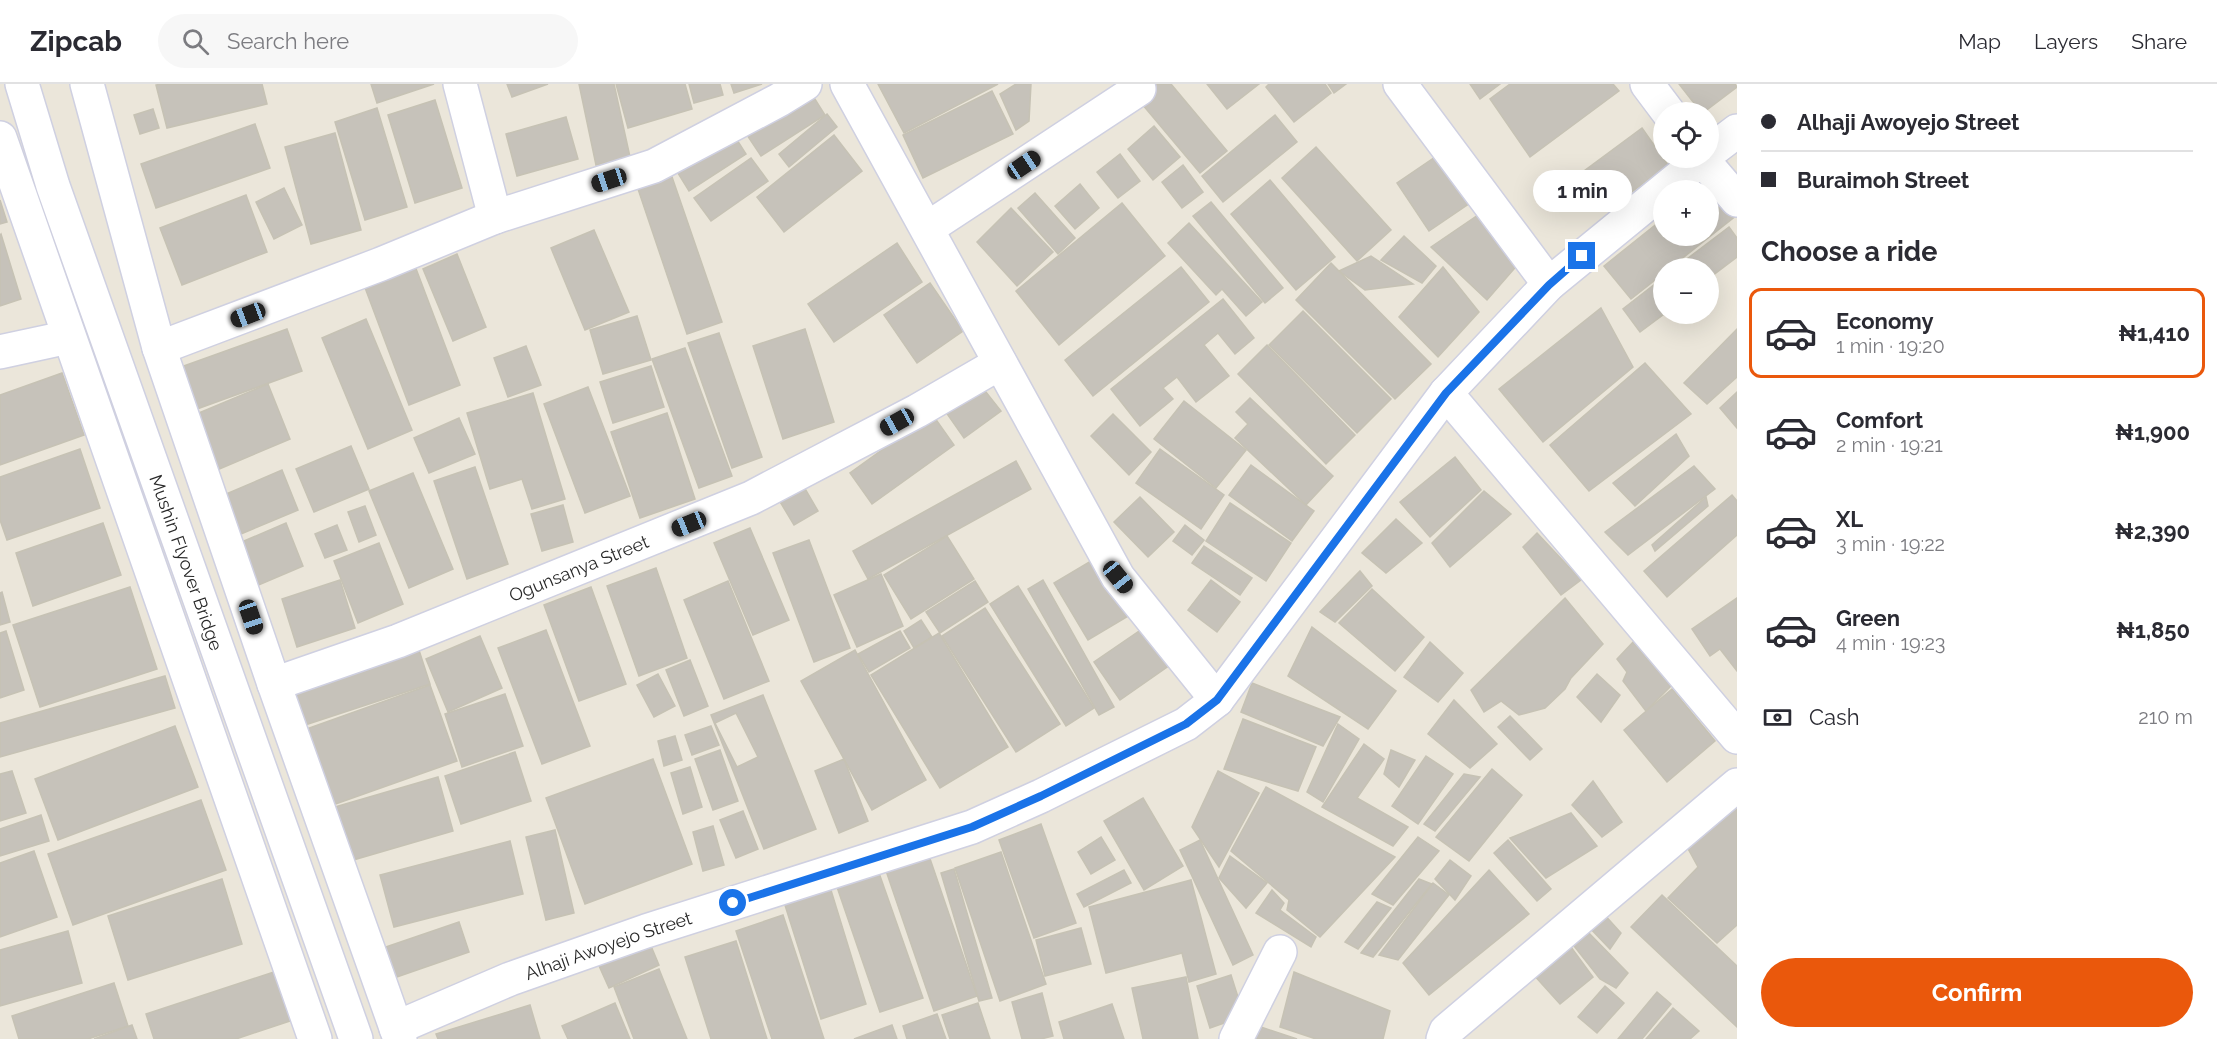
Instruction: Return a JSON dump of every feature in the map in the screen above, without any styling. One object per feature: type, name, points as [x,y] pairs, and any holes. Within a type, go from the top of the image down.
[{"type":"street","name":"Mushin Flyover Bridge","points":[[22,84],[57,198],[356,1039]]},
{"type":"street","points":[[87,84],[159,348],[274,684],[398,1034]]},
{"type":"street","points":[[460,84],[495,217]]},
{"type":"street","points":[[159,348],[381,264],[495,217],[654,166],[779,100],[804,84]]},
{"type":"street","points":[[847,84],[1118,577],[1217,700]]},
{"type":"street","points":[[1400,84],[1549,285]]},
{"type":"street","points":[[1647,84],[1660,102]]},
{"type":"street","points":[[928,228],[1139,89]]},
{"type":"street","name":"Alhaji Awoyejo Street","points":[[1719,145],[1737,131]]},
{"type":"street","points":[[0,138],[315,1039]]},
{"type":"street","name":"Alhaji Awoyejo Street","points":[[398,1034],[510,979],[635,935],[972,827],[1041,796],[1186,724],[1217,700],[1446,393],[1549,285],[1690,168]]},
{"type":"street","points":[[1712,168],[1737,200]]},
{"type":"street","points":[[0,352],[69,337]]},
{"type":"street","name":"Ogunsanya Street","points":[[274,684],[398,641],[751,498],[907,416],[1000,363]]},
{"type":"street","points":[[1446,393],[1737,737]]},
{"type":"street","points":[[1450,1037],[1737,785]]},
{"type":"street","points":[[1236,1039],[1280,952]]},
{"type":"building","points":[[262,84],[267,104],[167,128],[156,85]]},
{"type":"building","points":[[371,84],[434,84],[377,103]]},
{"type":"building","points":[[507,84],[548,84],[512,97]]},
{"type":"building","points":[[579,84],[614,84],[630,157],[596,165]]},
{"type":"building","points":[[616,84],[685,84],[692,109],[628,128]]},
{"type":"building","points":[[689,84],[720,84],[723,95],[694,103]]},
{"type":"building","points":[[731,84],[762,84],[734,93]]},
{"type":"building","points":[[878,84],[998,84],[904,133]]},
{"type":"building","points":[[1016,84],[1031,84],[1029,121],[1016,130],[1000,94]]},
{"type":"building","points":[[1152,84],[1171,84],[1227,151],[1200,173],[1137,98]]},
{"type":"building","points":[[1207,84],[1259,84],[1227,109]]},
{"type":"building","points":[[1269,84],[1325,84],[1331,93],[1294,122],[1266,87]]},
{"type":"building","points":[[1328,84],[1346,84],[1334,93]]},
{"type":"building","points":[[1470,84],[1500,84],[1480,99]]},
{"type":"building","points":[[1510,84],[1613,84],[1619,91],[1530,157],[1490,99]]},
{"type":"building","points":[[1679,84],[1735,84],[1737,87],[1717,102],[1693,102]]},
{"type":"building","points":[[806,85],[825,115],[761,156],[741,126]]},
{"type":"building","points":[[992,91],[1013,134],[923,178],[903,135]]},
{"type":"building","points":[[435,100],[462,188],[415,203],[388,115]]},
{"type":"building","points":[[377,108],[407,207],[365,220],[335,122]]},
{"type":"building","points":[[153,109],[159,128],[140,134],[134,115]]},
{"type":"building","points":[[827,114],[837,127],[789,167],[779,154]]},
{"type":"building","points":[[1275,115],[1297,142],[1223,202],[1202,176]]},
{"type":"building","points":[[566,117],[578,159],[517,176],[506,134]]},
{"type":"building","points":[[255,124],[270,168],[156,208],[141,164]]},
{"type":"building","points":[[1154,126],[1180,157],[1153,180],[1128,149]]},
{"type":"building","points":[[1642,128],[1653,144],[1653,168],[1664,168],[1606,211],[1580,174]]},
{"type":"building","points":[[730,129],[746,154],[689,191],[673,165]]},
{"type":"building","points":[[335,133],[361,230],[311,244],[285,147]]},
{"type":"building","points":[[834,135],[862,171],[784,232],[757,197]]},
{"type":"building","points":[[1316,147],[1391,230],[1357,261],[1282,178]]},
{"type":"building","points":[[1441,153],[1473,201],[1429,231],[1397,183]]},
{"type":"building","points":[[1120,154],[1140,181],[1118,198],[1097,172]]},
{"type":"building","points":[[751,158],[768,181],[711,221],[694,198]]},
{"type":"building","points":[[1183,165],[1203,192],[1182,208],[1162,182]]},
{"type":"building","points":[[671,174],[722,322],[687,334],[637,186]]},
{"type":"building","points":[[1270,180],[1335,257],[1296,290],[1231,214]]},
{"type":"building","points":[[1080,184],[1099,208],[1075,229],[1055,206]]},
{"type":"building","points":[[284,188],[302,225],[274,239],[256,202]]},
{"type":"building","points":[[1719,191],[1737,215],[1719,229]]},
{"type":"building","points":[[1035,193],[1075,238],[1058,254],[1018,208]]},
{"type":"building","points":[[246,195],[267,252],[182,285],[160,228]]},
{"type":"building","points":[[0,200],[7,222],[0,224]]},
{"type":"building","points":[[1211,202],[1283,288],[1265,303],[1193,216]]},
{"type":"building","points":[[1122,203],[1165,256],[1059,345],[1016,291]]},
{"type":"building","points":[[1011,208],[1053,252],[1017,286],[977,242]]},
{"type":"building","points":[[1481,213],[1520,262],[1487,300],[1431,247]]},
{"type":"building","points":[[1189,223],[1262,302],[1246,316],[1222,289],[1216,295],[1168,243]]},
{"type":"building","points":[[1653,227],[1653,246],[1698,246],[1683,258],[1653,258],[1653,282],[1631,299],[1604,266]]},
{"type":"building","points":[[1729,227],[1737,238],[1737,257],[1719,271],[1719,258],[1688,258],[1704,246],[1719,246],[1719,235]]},
{"type":"building","points":[[594,230],[629,312],[585,330],[551,248]]},
{"type":"building","points":[[0,235],[21,299],[0,306]]},
{"type":"building","points":[[1404,236],[1436,266],[1422,283],[1381,260]]},
{"type":"building","points":[[897,243],[922,282],[834,342],[808,304]]},
{"type":"building","points":[[457,254],[486,327],[453,341],[423,269]]},
{"type":"building","points":[[1371,256],[1413,284],[1365,290],[1339,271]]},
{"type":"building","points":[[1331,263],[1431,364],[1395,399],[1296,300]]},
{"type":"building","points":[[415,266],[460,385],[409,405],[364,285]]},
{"type":"building","points":[[1181,267],[1209,302],[1093,396],[1065,360]]},
{"type":"building","points":[[1443,267],[1479,312],[1438,357],[1399,317]]},
{"type":"building","points":[[930,283],[963,331],[917,363],[884,315]]},
{"type":"building","points":[[1653,286],[1653,322],[1640,332],[1623,309]]},
{"type":"building","points":[[1223,299],[1254,338],[1235,354],[1218,333],[1204,345],[1229,376],[1196,402],[1177,377],[1163,388],[1173,399],[1140,426],[1111,389]]},
{"type":"building","points":[[1601,308],[1633,367],[1543,442],[1499,389]]},
{"type":"building","points":[[1303,311],[1391,399],[1357,433],[1269,345]]},
{"type":"building","points":[[637,316],[651,360],[603,374],[590,330]]},
{"type":"building","points":[[366,319],[412,430],[368,449],[322,338]]},
{"type":"building","points":[[287,329],[302,371],[197,409],[181,367]]},
{"type":"building","points":[[805,329],[834,422],[783,439],[753,346]]},
{"type":"building","points":[[1737,329],[1737,377],[1707,404],[1684,383]]},
{"type":"building","points":[[719,333],[762,457],[732,468],[688,343]]},
{"type":"building","points":[[1267,345],[1355,435],[1326,464],[1238,374]]},
{"type":"building","points":[[526,346],[541,385],[508,397],[494,358]]},
{"type":"building","points":[[685,348],[732,476],[699,488],[652,359]]},
{"type":"building","points":[[1645,363],[1691,414],[1589,491],[1550,445]]},
{"type":"building","points":[[651,366],[664,407],[613,423],[600,382]]},
{"type":"building","points":[[62,373],[84,435],[0,465],[0,395]]},
{"type":"building","points":[[978,382],[1001,411],[964,438],[943,408]]},
{"type":"building","points":[[268,384],[290,439],[210,473],[187,418]]},
{"type":"building","points":[[588,387],[630,496],[585,513],[544,404]]},
{"type":"building","points":[[1737,392],[1737,428],[1720,408]]},
{"type":"building","points":[[533,393],[565,499],[532,509],[522,479],[490,489],[467,413]]},
{"type":"building","points":[[1250,398],[1333,476],[1306,505],[1235,438],[1248,424],[1236,412]]},
{"type":"building","points":[[1184,401],[1246,450],[1216,488],[1154,439]]},
{"type":"building","points":[[667,413],[695,499],[640,518],[611,432]]},
{"type":"building","points":[[932,414],[954,445],[872,504],[850,473]]},
{"type":"building","points":[[1113,414],[1151,452],[1129,475],[1091,436]]},
{"type":"building","points":[[459,418],[475,454],[429,473],[414,438]]},
{"type":"building","points":[[1676,434],[1689,456],[1635,506],[1613,483]]},
{"type":"building","points":[[351,446],[369,489],[314,512],[296,469]]},
{"type":"building","points":[[80,449],[100,508],[7,540],[0,520],[0,477]]},
{"type":"building","points":[[1160,449],[1224,495],[1201,529],[1136,483]]},
{"type":"building","points":[[1455,457],[1481,490],[1430,537],[1400,502]]},
{"type":"building","points":[[1016,461],[1031,489],[868,579],[853,551]]},
{"type":"building","points":[[1251,465],[1314,511],[1292,541],[1229,495]]},
{"type":"building","points":[[1694,466],[1715,489],[1628,555],[1605,532]]},
{"type":"building","points":[[475,467],[508,564],[467,579],[434,481]]},
{"type":"building","points":[[282,470],[298,510],[241,534],[224,495]]},
{"type":"building","points":[[413,473],[453,569],[409,588],[369,491]]},
{"type":"building","points":[[797,475],[818,511],[794,525],[773,490]]},
{"type":"building","points":[[1484,491],[1511,514],[1450,567],[1432,543]]},
{"type":"building","points":[[1732,495],[1737,501],[1737,535],[1667,597],[1644,571]]},
{"type":"building","points":[[1140,497],[1174,532],[1148,557],[1114,522]]},
{"type":"building","points":[[1706,497],[1708,506],[1655,551],[1652,545]]},
{"type":"building","points":[[1230,503],[1291,543],[1266,581],[1206,541]]},
{"type":"building","points":[[563,505],[573,542],[542,551],[531,514]]},
{"type":"building","points":[[365,506],[376,535],[359,542],[348,512]]},
{"type":"building","points":[[1396,519],[1422,543],[1386,573],[1362,553]]},
{"type":"building","points":[[103,523],[121,575],[33,606],[16,553]]},
{"type":"building","points":[[286,523],[303,566],[247,590],[230,547]]},
{"type":"building","points":[[337,525],[347,550],[325,558],[315,534]]},
{"type":"building","points":[[1185,525],[1204,540],[1192,555],[1173,541]]},
{"type":"building","points":[[750,528],[789,620],[753,635],[714,543]]},
{"type":"building","points":[[1537,533],[1581,580],[1561,595],[1523,547]]},
{"type":"building","points":[[947,536],[974,579],[911,619],[884,575]]},
{"type":"building","points":[[809,540],[850,648],[814,662],[773,553]]},
{"type":"building","points":[[379,543],[403,604],[358,623],[334,561]]},
{"type":"building","points":[[1204,546],[1252,578],[1240,595],[1192,563]]},
{"type":"building","points":[[1096,558],[1130,615],[1088,640],[1054,583]]},
{"type":"building","points":[[656,568],[687,658],[639,676],[607,586]]},
{"type":"building","points":[[1360,571],[1372,586],[1335,622],[1320,612]]},
{"type":"building","points":[[881,574],[903,626],[857,647],[834,595]]},
{"type":"building","points":[[340,580],[355,628],[297,647],[282,599]]},
{"type":"building","points":[[1043,580],[1114,707],[1099,715],[1028,589]]},
{"type":"building","points":[[1211,580],[1240,602],[1217,632],[1188,610]]},
{"type":"building","points":[[728,581],[769,681],[724,699],[684,600]]},
{"type":"building","points":[[975,581],[988,602],[940,633],[926,612]]},
{"type":"building","points":[[1018,586],[1094,708],[1066,726],[990,604]]},
{"type":"building","points":[[130,587],[157,669],[40,707],[13,625]]},
{"type":"building","points":[[591,587],[626,684],[579,701],[544,605]]},
{"type":"building","points":[[1372,589],[1424,637],[1395,671],[1339,623]]},
{"type":"building","points":[[2,592],[10,622],[0,625],[0,593]]},
{"type":"building","points":[[1565,598],[1603,644],[1571,678],[1565,689],[1545,708],[1519,715],[1501,701],[1484,712],[1471,690]]},
{"type":"building","points":[[1737,598],[1737,671],[1720,649],[1710,656],[1692,629]]},
{"type":"building","points":[[985,608],[1060,724],[1016,752],[942,636]]},
{"type":"building","points":[[921,620],[932,637],[914,648],[904,631]]},
{"type":"building","points":[[1145,627],[1170,665],[1120,700],[1094,662]]},
{"type":"building","points":[[1312,627],[1396,691],[1368,729],[1288,676]]},
{"type":"building","points":[[546,630],[590,746],[542,764],[498,648]]},
{"type":"building","points":[[6,631],[24,690],[0,698],[0,633]]},
{"type":"building","points":[[900,631],[910,648],[869,672],[858,654]]},
{"type":"building","points":[[939,633],[1008,747],[940,788],[871,675]]},
{"type":"building","points":[[480,636],[502,688],[448,712],[426,659]]},
{"type":"building","points":[[1430,642],[1463,673],[1438,702],[1404,677]]},
{"type":"building","points":[[1633,642],[1671,686],[1646,711],[1623,681],[1627,672],[1617,659]]},
{"type":"building","points":[[417,644],[430,684],[299,727],[286,688]]},
{"type":"building","points":[[855,650],[926,780],[872,810],[801,681]]},
{"type":"building","points":[[690,660],[708,706],[684,716],[666,670]]},
{"type":"building","points":[[658,674],[675,706],[654,717],[637,685]]},
{"type":"building","points":[[1597,674],[1620,695],[1601,722],[1577,697]]},
{"type":"building","points":[[165,676],[175,708],[0,757],[0,723]]},
{"type":"building","points":[[1252,683],[1340,717],[1323,746],[1241,712]]},
{"type":"building","points":[[430,685],[457,761],[327,807],[301,731]]},
{"type":"building","points":[[1672,689],[1715,741],[1667,782],[1624,730]]},
{"type":"building","points":[[505,694],[523,746],[462,767],[445,714]]},
{"type":"building","points":[[763,695],[816,829],[764,849],[711,715]],"holes":[[[736,713],[758,757],[737,767],[715,723]]]},
{"type":"building","points":[[1454,700],[1497,744],[1470,768],[1428,734]]},
{"type":"building","points":[[1510,716],[1542,749],[1530,760],[1498,727]]},
{"type":"building","points":[[1243,719],[1316,747],[1298,791],[1224,769]]},
{"type":"building","points":[[1338,724],[1359,739],[1323,802],[1307,792]]},
{"type":"building","points":[[175,726],[198,787],[58,840],[35,779]]},
{"type":"building","points":[[711,726],[719,745],[692,755],[685,735]]},
{"type":"building","points":[[675,736],[682,760],[664,766],[658,741]]},
{"type":"building","points":[[1364,744],[1384,759],[1357,798],[1408,827],[1393,846],[1322,807]]},
{"type":"building","points":[[720,750],[738,801],[713,810],[695,759]]},
{"type":"building","points":[[1391,750],[1415,760],[1399,787],[1384,774]]},
{"type":"building","points":[[515,752],[531,801],[461,824],[445,776]]},
{"type":"building","points":[[1426,756],[1453,774],[1418,824],[1392,806]]},
{"type":"building","points":[[653,759],[692,864],[585,904],[546,798]]},
{"type":"building","points":[[844,759],[868,821],[839,833],[815,771]]},
{"type":"building","points":[[690,767],[702,807],[683,814],[671,773]]},
{"type":"building","points":[[1492,769],[1522,795],[1469,861],[1436,837]]},
{"type":"building","points":[[12,771],[26,813],[0,821],[0,774]]},
{"type":"building","points":[[1218,771],[1259,793],[1219,867],[1192,827]]},
{"type":"building","points":[[1464,774],[1480,777],[1435,831],[1424,824]]},
{"type":"building","points":[[438,777],[453,831],[343,863],[328,809]]},
{"type":"building","points":[[1593,781],[1622,822],[1602,837],[1572,805]]},
{"type":"building","points":[[1266,787],[1395,857],[1320,937],[1287,910],[1289,900],[1231,851]]},
{"type":"building","points":[[1143,798],[1183,866],[1144,890],[1104,821]]},
{"type":"building","points":[[201,800],[226,870],[73,925],[48,854]]},
{"type":"building","points":[[1737,808],[1737,925],[1717,943],[1668,898],[1698,867],[1686,845]]},
{"type":"building","points":[[743,811],[758,849],[736,858],[720,820]]},
{"type":"building","points":[[1571,813],[1597,846],[1546,878],[1510,838]]},
{"type":"building","points":[[41,815],[49,841],[0,856],[0,829]]},
{"type":"building","points":[[1041,824],[1076,923],[1034,938],[999,840]]},
{"type":"building","points":[[713,826],[724,865],[703,871],[693,832]]},
{"type":"building","points":[[555,830],[574,913],[546,920],[526,837]]},
{"type":"building","points":[[1101,837],[1115,860],[1091,874],[1078,852]]},
{"type":"building","points":[[1418,837],[1439,851],[1393,905],[1372,894]]},
{"type":"building","points":[[1200,840],[1253,955],[1233,965],[1180,850]]},
{"type":"building","points":[[1508,840],[1551,889],[1537,901],[1494,853]]},
{"type":"building","points":[[510,841],[523,894],[394,927],[380,875]]},
{"type":"building","points":[[926,847],[977,996],[934,1011],[883,862]]},
{"type":"building","points":[[34,851],[57,917],[0,937],[0,863]]},
{"type":"building","points":[[1001,852],[1046,984],[1000,1001],[955,868]]},
{"type":"building","points":[[1230,856],[1267,883],[1246,908],[1219,878]]},
{"type":"building","points":[[1450,860],[1471,876],[1455,900],[1435,879]]},
{"type":"building","points":[[954,869],[992,998],[979,1001],[941,873]]},
{"type":"building","points":[[1124,870],[1131,883],[1084,907],[1077,894]]},
{"type":"building","points":[[1489,870],[1529,914],[1429,995],[1403,963]]},
{"type":"building","points":[[879,873],[923,998],[880,1012],[837,887]]},
{"type":"building","points":[[222,879],[242,944],[128,980],[108,916]]},
{"type":"building","points":[[1419,879],[1432,884],[1373,957],[1361,953]]},
{"type":"building","points":[[1191,880],[1216,974],[1189,982],[1182,953],[1106,973],[1089,907]]},
{"type":"building","points":[[1433,883],[1449,895],[1398,960],[1379,955]]},
{"type":"building","points":[[830,887],[866,1004],[821,1019],[784,902]]},
{"type":"building","points":[[1272,890],[1284,903],[1280,910],[1316,937],[1311,947],[1256,913]]},
{"type":"building","points":[[1662,895],[1737,966],[1737,1027],[1631,927]]},
{"type":"building","points":[[1377,902],[1391,908],[1358,949],[1345,942]]},
{"type":"building","points":[[1602,912],[1621,933],[1610,949],[1588,926]]},
{"type":"building","points":[[783,915],[824,1039],[772,1039],[736,931]]},
{"type":"building","points":[[459,922],[469,952],[391,979],[380,949]]},
{"type":"building","points":[[1081,928],[1091,964],[1045,976],[1036,940]]},
{"type":"building","points":[[1586,930],[1628,973],[1616,988],[1600,979],[1571,942]]},
{"type":"building","points":[[68,931],[82,983],[0,1006],[0,950]]},
{"type":"building","points":[[646,934],[659,965],[609,988],[595,957]]},
{"type":"building","points":[[736,941],[767,1039],[711,1039],[685,957]]},
{"type":"building","points":[[1568,943],[1593,977],[1560,1004],[1533,974]]},
{"type":"building","points":[[659,969],[687,1039],[634,1039],[614,987]]},
{"type":"building","points":[[274,972],[290,1021],[236,1039],[154,1039],[146,1014]]},
{"type":"building","points":[[1294,972],[1390,1011],[1383,1039],[1316,1039],[1280,1027]]},
{"type":"building","points":[[1231,975],[1244,1016],[1210,1028],[1197,986]]},
{"type":"building","points":[[1186,977],[1198,1039],[1143,1039],[1132,988]]},
{"type":"building","points":[[114,983],[128,1026],[88,1039],[19,1039],[12,1016]]},
{"type":"building","points":[[1605,986],[1624,1003],[1597,1033],[1578,1017]]},
{"type":"building","points":[[1657,992],[1671,1004],[1642,1039],[1618,1039]]},
{"type":"building","points":[[1042,993],[1053,1036],[1041,1039],[1022,1039],[1012,1002]]},
{"type":"building","points":[[615,1003],[630,1039],[568,1039],[562,1026]]},
{"type":"building","points":[[978,1003],[990,1039],[950,1039],[942,1015]]},
{"type":"building","points":[[1112,1004],[1124,1039],[1064,1039],[1059,1022]]},
{"type":"building","points":[[530,1005],[540,1039],[438,1039],[436,1034]]},
{"type":"building","points":[[1673,1008],[1699,1031],[1690,1039],[1646,1039]]},
{"type":"building","points":[[937,1014],[946,1039],[907,1039],[903,1026]]},
{"type":"building","points":[[132,1025],[137,1039],[94,1039]]},
{"type":"building","points":[[892,1025],[897,1039],[854,1039]]},
{"type":"building","points":[[1255,1025],[1297,1039],[1251,1039]]},
{"type":"route","points":[[733,903],[972,827],[1041,796],[1186,724],[1217,700],[1446,393],[1549,285],[1582,256]]}]
